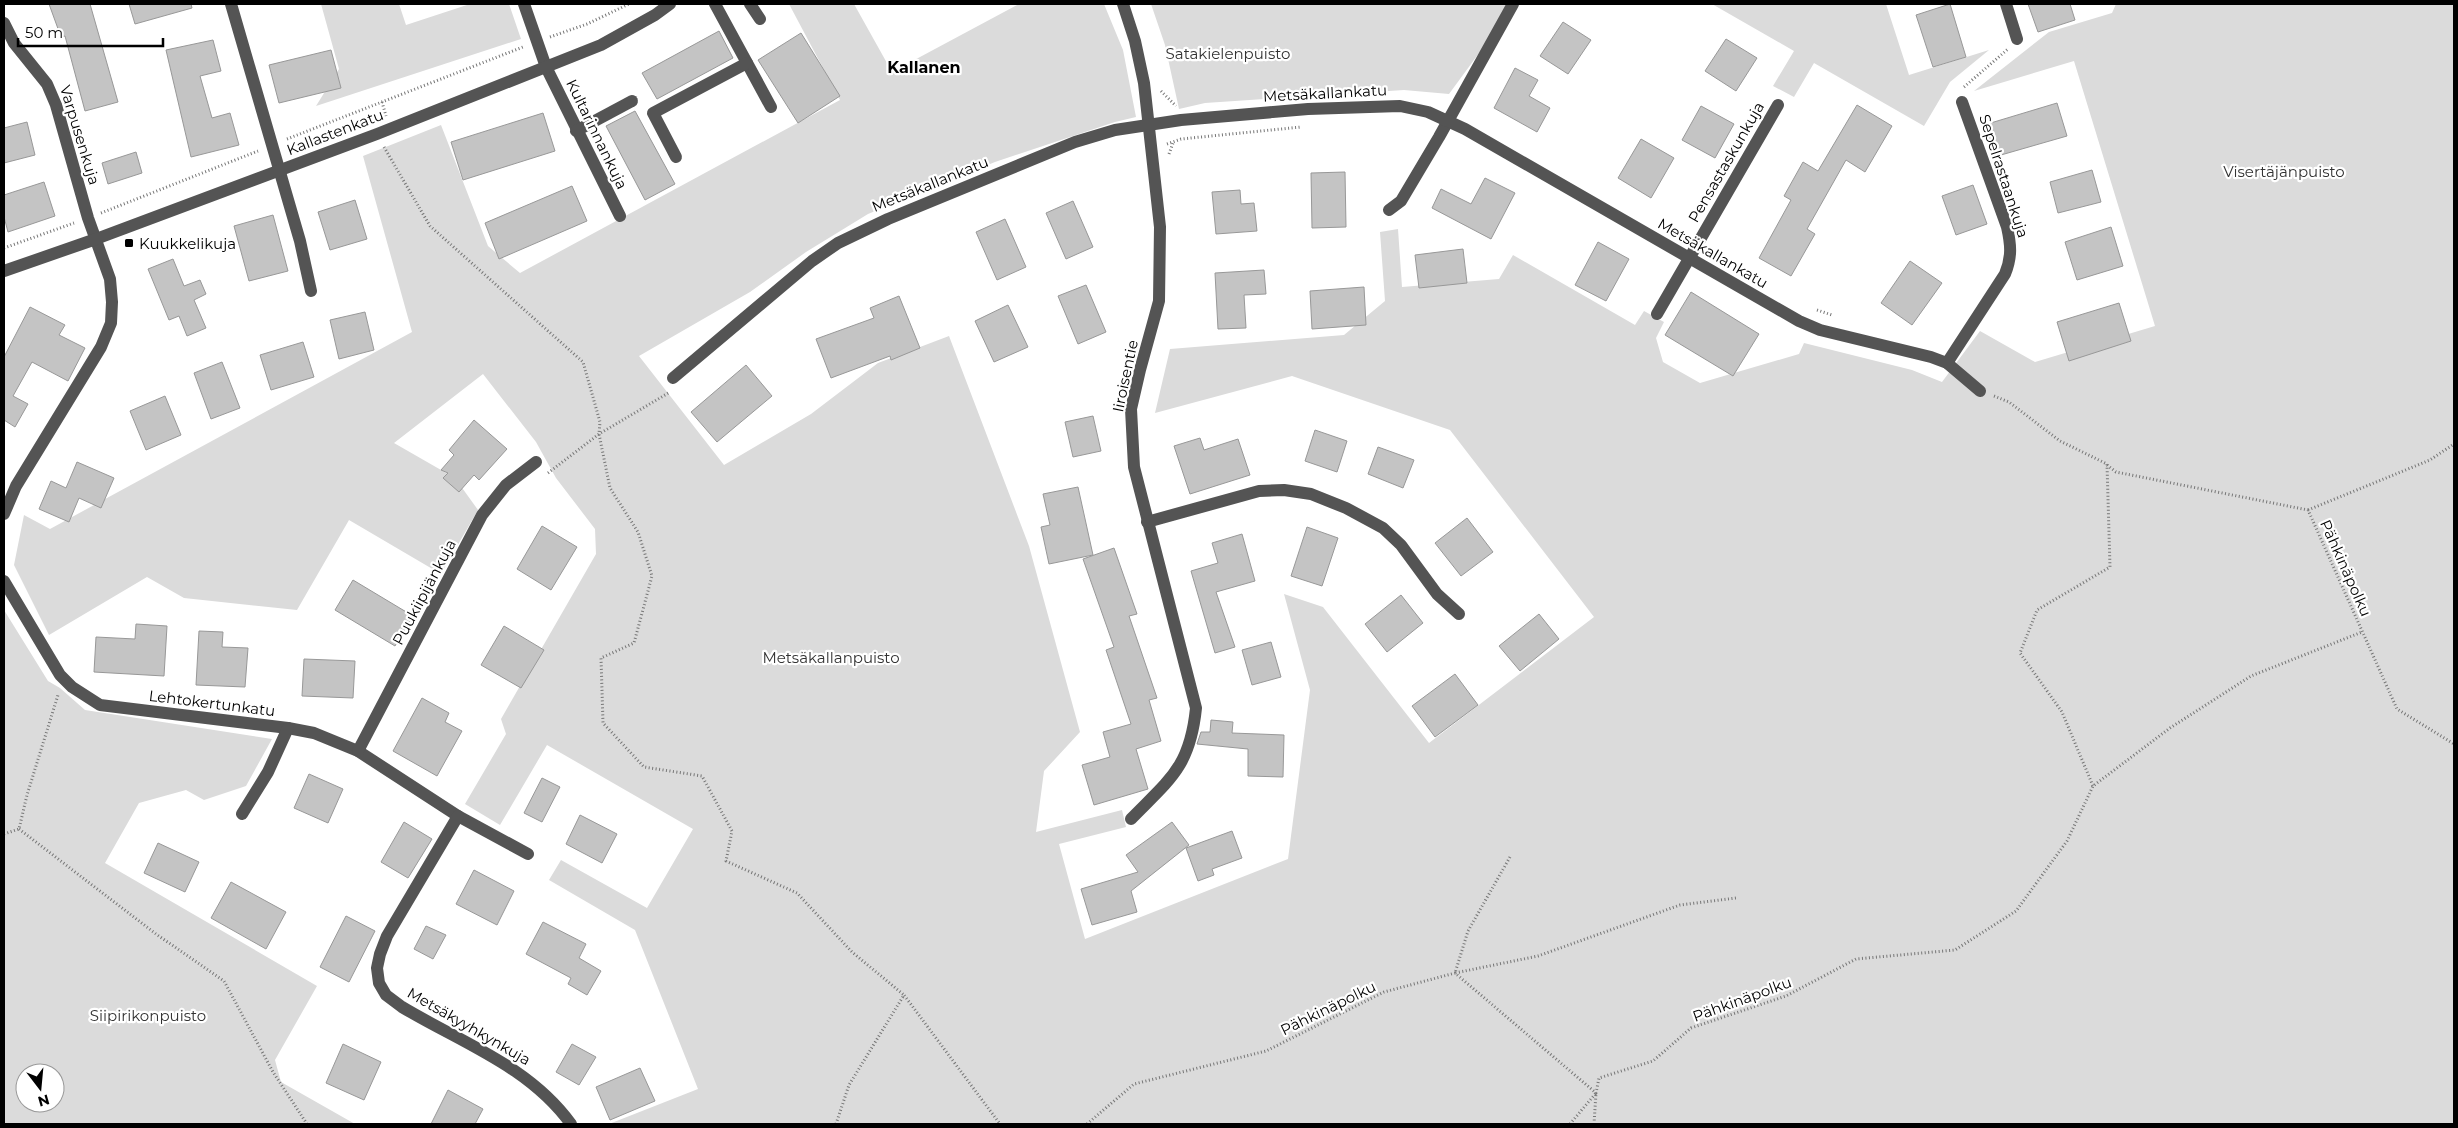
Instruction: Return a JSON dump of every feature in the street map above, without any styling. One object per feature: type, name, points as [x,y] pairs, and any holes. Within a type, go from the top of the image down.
[{"type":"street","points":[[231,4],[300,241],[311,291]]},
{"type":"street","name":"Kultarinnankuja","points":[[524,4],[546,67],[576,131],[620,216]]},
{"type":"street","name":"Kallastenkatu","points":[[4,271],[96,239],[377,134],[546,67],[609,41],[670,4]]},
{"type":"street","points":[[715,4],[771,107]]},
{"type":"street","points":[[750,4],[760,19]]},
{"type":"street","name":"Iiroisentie","points":[[1123,4],[1135,41],[1144,83],[1160,227],[1159,301],[1131,409],[1134,467],[1196,708],[1194,734],[1187,755],[1174,776],[1131,819]]},
{"type":"street","points":[[1389,210],[1401,201],[1513,4]]},
{"type":"street","points":[[2006,4],[2017,39]]},
{"type":"street","name":"Varpusenkuja","points":[[4,23],[14,43],[47,84],[56,104],[88,218],[96,239]]},
{"type":"street","points":[[676,157],[653,113],[747,63]]},
{"type":"street","points":[[576,131],[632,102]]},
{"type":"street","name":"Sepelrastaankuja","points":[[1947,363],[2005,274],[2010,260],[2011,245],[2007,227],[1962,102]]},
{"type":"street","name":"Pensastaskunkuja","points":[[1657,314],[1778,105]]},
{"type":"street","name":"Metsäkallankatu","points":[[673,384],[812,261],[838,243],[888,219],[1075,142],[1115,130],[1181,120],[1308,109],[1400,106],[1428,112],[1448,120],[1799,321],[1820,330],[1931,357],[1947,363],[1980,391]]},
{"type":"street","points":[[4,514],[16,486],[101,347],[111,323],[110,279],[96,239]]},
{"type":"street","name":"Puukiipijänkuja","points":[[358,751],[482,515],[506,485],[536,462]]},
{"type":"street","points":[[1147,522],[1259,491],[1284,490],[1311,494],[1346,508],[1383,528],[1401,545],[1438,594],[1459,614]]},
{"type":"street","name":"Lehtokertunkatu","points":[[4,581],[60,675],[72,687],[100,705],[288,728],[314,733],[358,751],[458,816],[528,854]]},
{"type":"street","points":[[242,814],[268,772],[288,728]]},
{"type":"street","name":"Metsäkyyhkynkuja","points":[[458,816],[387,936],[377,968],[379,983],[386,995],[402,1008],[514,1069],[535,1084],[556,1103],[571,1124]]},
{"type":"path","points":[[4,248],[88,218],[538,41],[587,24],[629,4]]},
{"type":"path","points":[[1962,102],[1962,88],[2002,56],[2017,39]]},
{"type":"path","points":[[1159,82],[1161,91],[1176,104],[1181,120],[1181,140]]},
{"type":"path","points":[[377,134],[430,226],[583,362],[600,422],[599,434],[610,488],[638,532],[652,576],[634,643],[601,658],[603,723],[644,767],[702,776],[732,831],[726,861],[797,893],[852,952],[904,995],[1000,1124]]},
{"type":"path","points":[[1152,146],[1166,144]]},
{"type":"path","points":[[544,477],[599,434],[673,384]]},
{"type":"path","name":"Pähkinäpolku","points":[[1980,391],[2009,402],[2060,441],[2107,464],[2116,472],[2308,510],[2397,708],[2454,744]]},
{"type":"path","points":[[2308,510],[2430,460],[2454,444]]},
{"type":"path","points":[[2107,464],[2110,568],[2037,610],[2020,653],[2062,712],[2093,786],[2170,728],[2251,676],[2362,632]]},
{"type":"path","points":[[19,829],[27,795],[60,688],[60,675]]},
{"type":"path","name":"Pähkinäpolku","points":[[1596,1093],[1599,1078],[1653,1061],[1691,1028],[1786,996],[1856,959],[1955,950],[2016,911],[2067,841],[2093,786]]},
{"type":"path","points":[[4,834],[19,829]]},
{"type":"path","points":[[19,829],[156,934],[224,981],[273,1072],[307,1124]]},
{"type":"path","points":[[1510,857],[1468,931],[1455,973],[1596,1093]]},
{"type":"path","name":"Pähkinäpolku","points":[[1087,1124],[1134,1084],[1266,1051],[1384,992],[1455,973],[1538,956],[1680,905],[1736,898]]},
{"type":"path","points":[[836,1124],[848,1085],[904,995]]},
{"type":"path","points":[[1570,1124],[1596,1093]]},
{"type":"path","points":[[1594,1124],[1596,1093]]},
{"type":"green space","points":[[321,4],[399,4],[406,25],[470,4],[509,4],[521,39],[316,106],[339,69]]},
{"type":"green space","points":[[789,4],[854,4],[892,72],[1019,4],[1104,4],[1123,50],[1136,117],[1115,122],[995,162],[868,214],[806,252],[750,292],[639,356],[724,465],[811,414],[878,363],[949,336],[1029,546],[1080,732],[1044,771],[1036,832],[1122,810],[1126,827],[1059,844],[1085,939],[1288,859],[1310,690],[1284,594],[1323,607],[1429,743],[1594,617],[1450,430],[1292,376],[1155,413],[1170,349],[1344,335],[1385,301],[1380,232],[1398,229],[1402,287],[1499,279],[1513,255],[1635,325],[1644,311],[1664,322],[1656,338],[1663,362],[1700,383],[1799,354],[1804,343],[1912,370],[1942,382],[1980,331],[2035,362],[2155,326],[2074,61],[1974,91],[2049,32],[2112,13],[2116,4],[2454,4],[2454,1124],[609,1124],[698,1089],[635,930],[549,880],[561,860],[647,908],[693,829],[547,745],[500,825],[465,804],[506,734],[501,719],[596,554],[595,529],[556,478],[536,442],[483,374],[394,443],[455,478],[478,510],[441,574],[349,520],[297,610],[184,598],[147,577],[49,635],[14,565],[24,515],[50,529],[412,332],[363,156],[441,125],[488,246],[520,273],[840,100]]},
{"type":"green space","name":"Satakielenpuisto","points":[[1151,4],[1515,4],[1449,94],[1404,90],[1205,103],[1179,109],[1165,45]]},
{"type":"green space","points":[[1712,4],[1886,4],[1909,75],[1989,50],[1950,82],[1924,126],[1814,63],[1794,97],[1773,86],[1794,51]]},
{"type":"green space","name":"Siipirikonpuisto","points":[[4,610],[48,681],[60,688],[85,710],[272,739],[246,786],[204,800],[186,790],[139,803],[105,863],[317,986],[275,1060],[281,1082],[355,1124],[4,1124]]},
{"type":"building","points":[[49,4],[90,4],[118,102],[85,111],[65,36],[61,37]]},
{"type":"building","points":[[129,4],[191,4],[192,8],[135,24]]},
{"type":"building","points":[[1950,4],[1966,57],[1933,67],[1916,15]]},
{"type":"building","points":[[2028,4],[2070,4],[2075,20],[2038,32]]},
{"type":"building","points":[[1563,22],[1591,40],[1568,74],[1540,56]]},
{"type":"building","points":[[719,31],[733,58],[657,99],[642,73]]},
{"type":"building","points":[[801,33],[840,96],[798,123],[758,60]]},
{"type":"building","points":[[1726,39],[1757,58],[1736,91],[1705,71]]},
{"type":"building","points":[[213,40],[221,71],[200,76],[212,118],[230,113],[239,145],[191,157],[166,50]]},
{"type":"building","points":[[331,50],[341,88],[279,103],[269,65]]},
{"type":"building","points":[[1515,68],[1538,80],[1529,96],[1550,108],[1537,132],[1494,108]]},
{"type":"building","points":[[2057,103],[2067,136],[1994,157],[1984,125]]},
{"type":"building","points":[[1857,105],[1892,126],[1865,172],[1846,160],[1807,229],[1815,234],[1791,276],[1759,258],[1791,200],[1784,196],[1803,162],[1818,171]]},
{"type":"building","points":[[1701,106],[1734,124],[1715,158],[1682,140]]},
{"type":"building","points":[[635,111],[675,184],[645,200],[606,126]]},
{"type":"building","points":[[543,113],[555,151],[463,180],[451,142]]},
{"type":"building","points":[[27,122],[35,155],[4,163],[4,128]]},
{"type":"building","points":[[1641,139],[1674,158],[1651,198],[1618,178]]},
{"type":"building","points":[[136,152],[142,173],[108,184],[102,163]]},
{"type":"building","points":[[2092,170],[2101,202],[2058,213],[2050,182]]},
{"type":"building","points":[[1345,172],[1346,227],[1312,228],[1311,173]]},
{"type":"building","points":[[1485,178],[1515,193],[1491,239],[1432,208],[1441,189],[1471,204]]},
{"type":"building","points":[[44,182],[55,216],[8,232],[4,217],[4,195]]},
{"type":"building","points":[[1973,185],[1987,224],[1956,235],[1942,196]]},
{"type":"building","points":[[572,186],[587,221],[499,259],[485,223]]},
{"type":"building","points":[[1240,190],[1241,204],[1254,203],[1257,231],[1216,234],[1212,192]]},
{"type":"building","points":[[355,200],[367,239],[330,250],[318,212]]},
{"type":"building","points":[[1073,201],[1093,247],[1066,259],[1046,213]]},
{"type":"building","points":[[273,215],[288,271],[249,281],[234,226]]},
{"type":"building","points":[[1005,219],[1026,267],[997,280],[976,232]]},
{"type":"building","points":[[2111,227],[2123,266],[2077,280],[2065,242]]},
{"type":"building","points":[[1598,242],[1629,259],[1606,301],[1575,285]]},
{"type":"building","points":[[1463,249],[1467,283],[1419,288],[1415,255]]},
{"type":"building","points":[[173,259],[184,286],[200,280],[206,294],[194,300],[206,328],[187,336],[179,316],[169,320],[148,269]]},
{"type":"building","points":[[1910,261],[1942,283],[1912,325],[1881,303]]},
{"type":"building","points":[[1264,270],[1266,294],[1244,295],[1246,328],[1218,329],[1215,273]]},
{"type":"building","points":[[1086,285],[1106,332],[1078,344],[1058,296]]},
{"type":"building","points":[[1364,287],[1366,325],[1312,329],[1310,291]]},
{"type":"building","points":[[1691,292],[1759,334],[1733,376],[1665,335]]},
{"type":"building","points":[[899,296],[920,348],[891,360],[890,356],[831,378],[816,339],[874,318],[870,308]]},
{"type":"building","points":[[2119,303],[2131,341],[2069,361],[2057,322]]},
{"type":"building","points":[[1008,305],[1028,347],[994,362],[975,321]]},
{"type":"building","points":[[30,307],[65,325],[59,335],[85,348],[68,381],[32,362],[13,396],[28,404],[15,427],[4,420],[4,357]]},
{"type":"building","points":[[365,312],[374,350],[339,359],[330,320]]},
{"type":"building","points":[[303,342],[314,377],[271,390],[260,355]]},
{"type":"building","points":[[222,362],[240,408],[211,419],[194,373]]},
{"type":"building","points":[[746,365],[772,396],[717,442],[691,412]]},
{"type":"building","points":[[165,396],[181,435],[146,450],[130,411]]},
{"type":"building","points":[[1093,416],[1101,451],[1073,457],[1065,422]]},
{"type":"building","points":[[474,420],[507,449],[479,480],[474,475],[459,492],[443,478],[448,473],[441,470],[454,455],[449,450]]},
{"type":"building","points":[[1315,430],[1347,441],[1337,472],[1305,461]]},
{"type":"building","points":[[1200,438],[1204,450],[1238,439],[1250,475],[1190,494],[1174,446]]},
{"type":"building","points":[[1378,447],[1414,460],[1403,488],[1368,474]]},
{"type":"building","points":[[77,462],[114,478],[101,508],[79,498],[69,522],[39,509],[51,481],[66,488]]},
{"type":"building","points":[[1078,487],[1093,555],[1049,564],[1041,527],[1050,525],[1043,494]]},
{"type":"building","points":[[1467,518],[1493,552],[1461,576],[1435,543]]},
{"type":"building","points":[[542,526],[577,547],[551,590],[517,569]]},
{"type":"building","points":[[1307,527],[1338,538],[1322,586],[1291,576]]},
{"type":"building","points":[[1242,534],[1255,581],[1216,592],[1235,647],[1215,653],[1191,571],[1218,563],[1212,543]]},
{"type":"building","points":[[1114,548],[1137,614],[1129,616],[1157,698],[1149,700],[1161,741],[1136,749],[1148,789],[1094,805],[1082,765],[1110,757],[1103,732],[1131,724],[1106,650],[1114,647],[1083,559]]},
{"type":"building","points":[[353,580],[413,616],[395,646],[335,610]]},
{"type":"building","points":[[1401,595],[1423,623],[1387,652],[1365,624]]},
{"type":"building","points":[[1539,614],[1559,639],[1520,671],[1499,646]]},
{"type":"building","points":[[136,624],[167,626],[164,676],[94,672],[96,637],[135,639]]},
{"type":"building","points":[[504,626],[544,650],[521,688],[481,665]]},
{"type":"building","points":[[199,631],[223,632],[222,647],[248,648],[245,687],[196,685]]},
{"type":"building","points":[[1271,642],[1281,677],[1252,685],[1242,650]]},
{"type":"building","points":[[304,659],[355,661],[353,698],[302,696]]},
{"type":"building","points":[[1455,674],[1478,705],[1435,737],[1412,706]]},
{"type":"building","points":[[422,698],[449,713],[445,722],[462,731],[437,776],[393,751]]},
{"type":"building","points":[[1211,720],[1233,722],[1232,733],[1284,735],[1283,777],[1248,776],[1248,749],[1197,744],[1201,732],[1210,732]]},
{"type":"building","points":[[309,774],[343,789],[328,823],[294,808]]},
{"type":"building","points":[[542,778],[560,787],[542,822],[524,813]]},
{"type":"building","points":[[580,815],[617,834],[602,863],[566,844]]},
{"type":"building","points":[[404,822],[432,839],[408,878],[381,862]]},
{"type":"building","points":[[1172,822],[1189,845],[1131,891],[1137,912],[1092,925],[1081,889],[1138,872],[1126,855]]},
{"type":"building","points":[[1232,831],[1242,858],[1212,869],[1214,875],[1198,881],[1186,848]]},
{"type":"building","points":[[158,843],[199,862],[185,892],[144,873]]},
{"type":"building","points":[[474,870],[514,891],[497,925],[456,904]]},
{"type":"building","points":[[231,882],[286,912],[266,949],[211,918]]},
{"type":"building","points":[[346,916],[375,931],[349,982],[320,967]]},
{"type":"building","points":[[543,922],[586,944],[579,958],[601,971],[587,995],[568,984],[571,978],[526,954]]},
{"type":"building","points":[[426,926],[446,935],[433,959],[414,949]]},
{"type":"building","points":[[343,1044],[381,1062],[364,1100],[326,1083]]},
{"type":"building","points":[[572,1044],[596,1057],[579,1085],[556,1072]]},
{"type":"building","points":[[640,1068],[655,1101],[610,1120],[596,1087]]},
{"type":"building","points":[[448,1090],[483,1109],[475,1124],[431,1124]]},
{"type":"place","name":"Kuukkelikuja","points":[[129,243]]},
{"type":"district","name":"Kallanen","points":[[924,67]]},
{"type":"park label","name":"Visertäjänpuisto","points":[[2284,171]]},
{"type":"park label","name":"Metsäkallanpuisto","points":[[831,657]]}]
